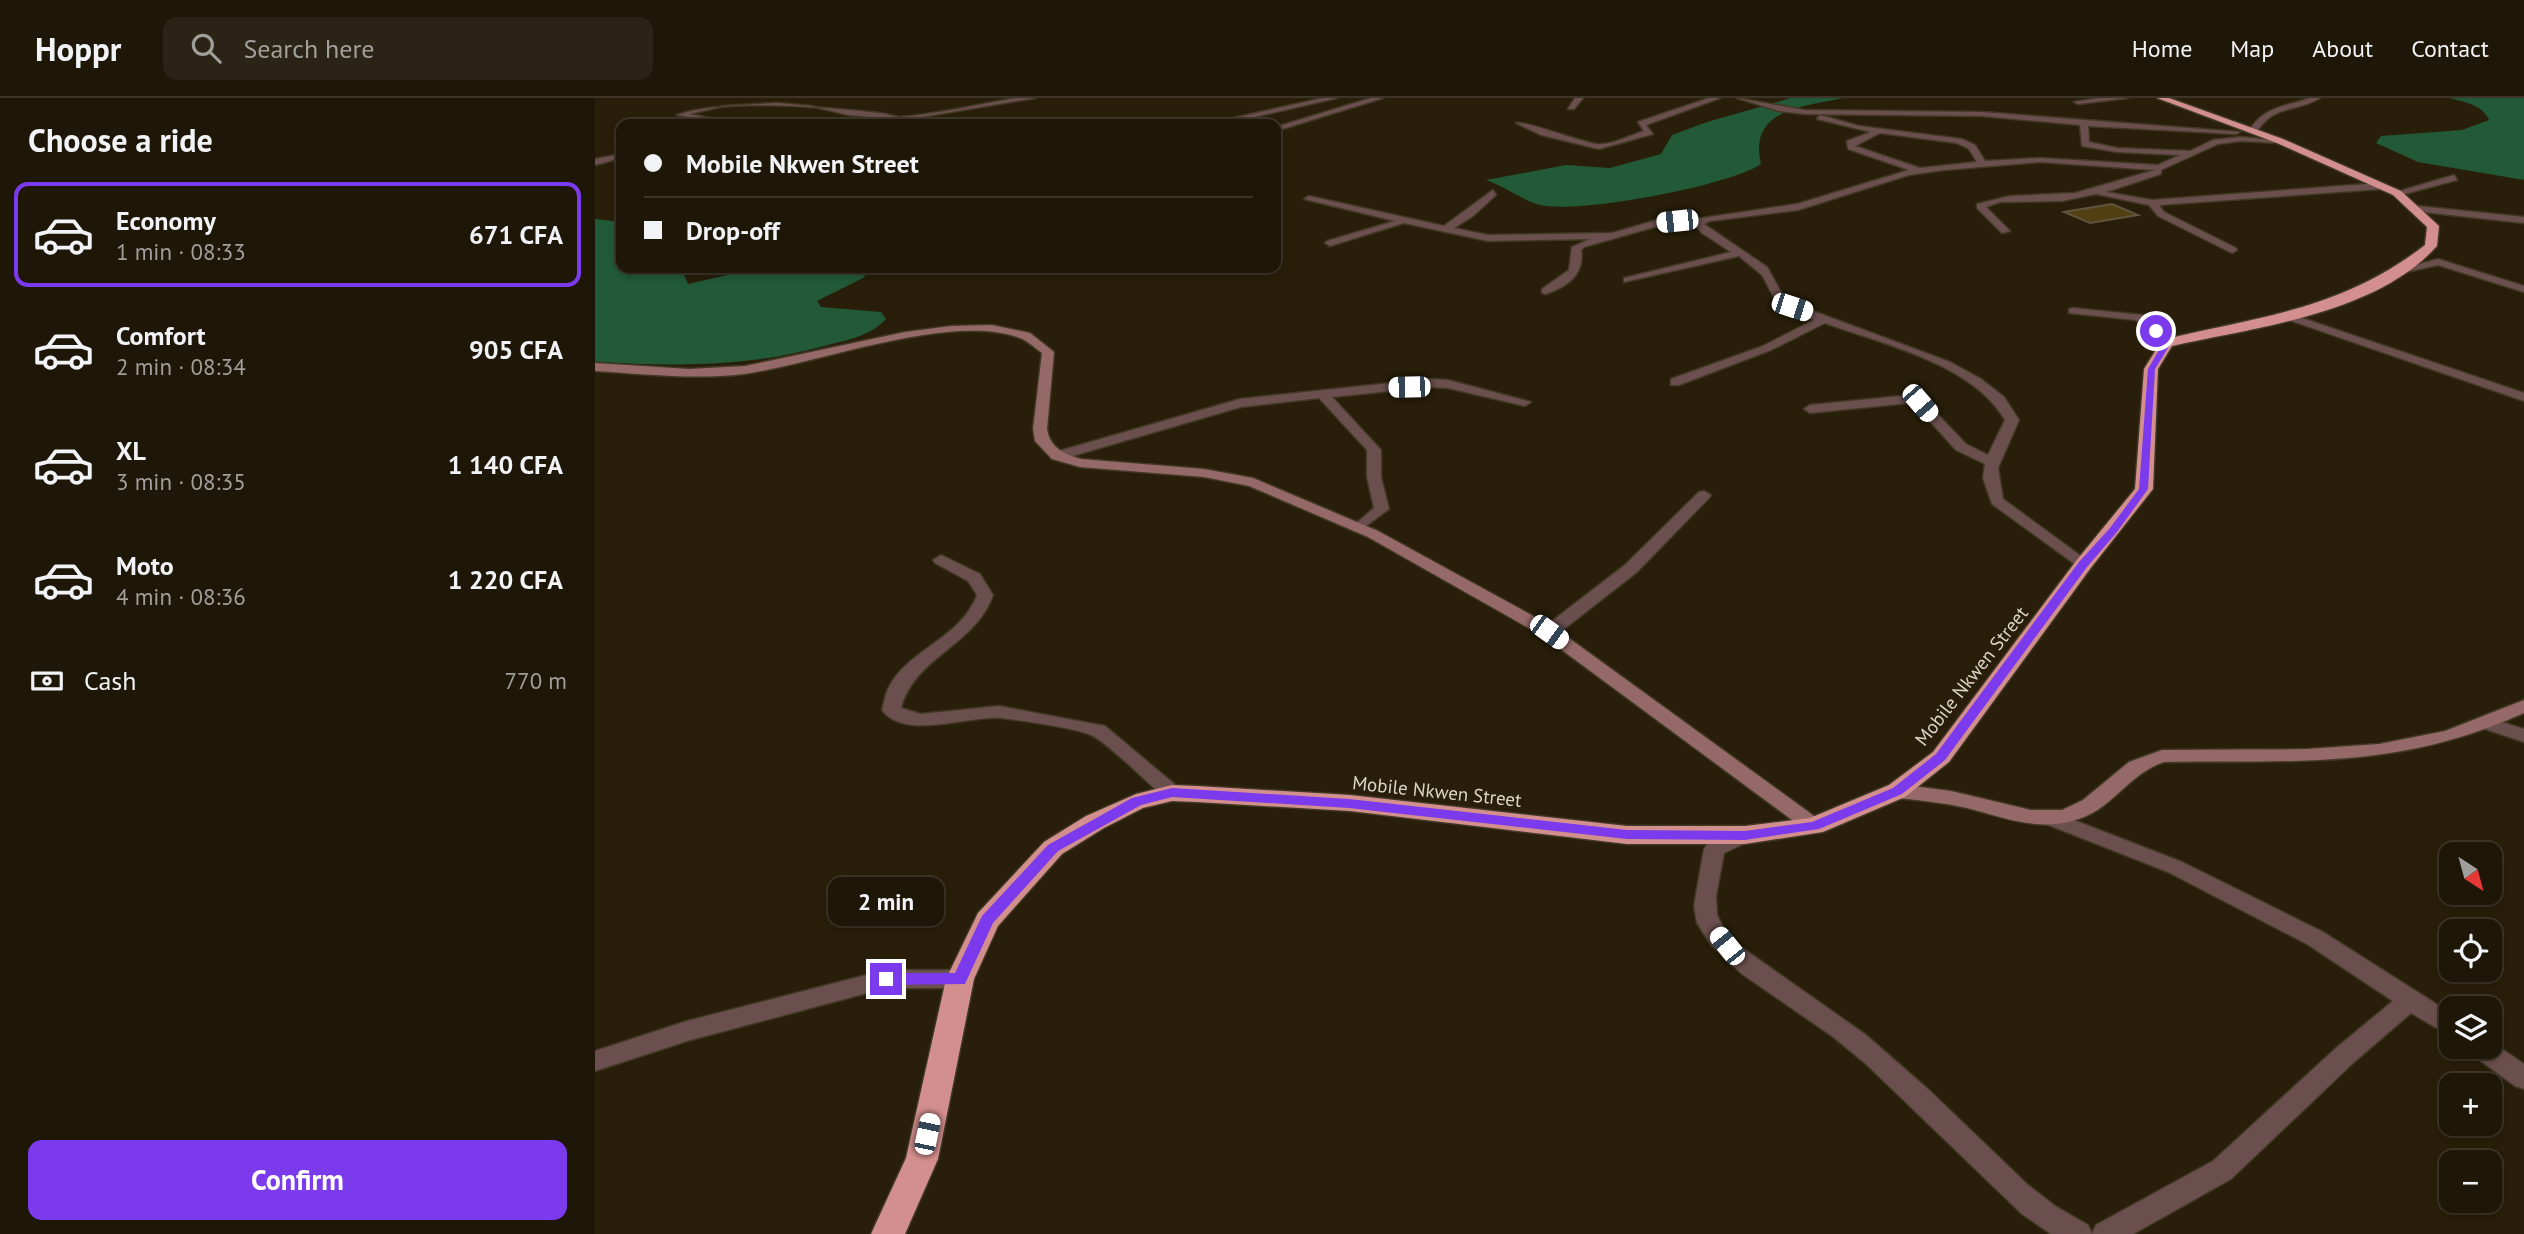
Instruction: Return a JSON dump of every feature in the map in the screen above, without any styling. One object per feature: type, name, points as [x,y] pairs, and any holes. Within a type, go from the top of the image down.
[{"type":"highway","points":[[2161,98],[2265,135],[2389,189],[2417,209],[2433,226],[2431,246],[2406,269],[2364,293],[2287,316],[2167,343]]},
{"type":"highway","name":"Mobile Nkwen Street","points":[[888,1234],[922,1160],[960,979],[987,920],[1053,848],[1136,802],[1172,793],[1349,803],[1627,835],[1745,835],[1814,826],[1897,791],[1941,757],[2083,565],[2114,530],[2144,489],[2151,369],[2167,343]]},
{"type":"street","points":[[706,119],[681,115],[705,108],[774,101],[802,103],[856,114],[883,114],[895,119],[1031,98]]},
{"type":"street","points":[[1238,119],[1333,98]]},
{"type":"street","points":[[1281,127],[1379,98]]},
{"type":"street","points":[[1571,107],[1579,98]]},
{"type":"street","points":[[1520,123],[1544,133],[1602,147],[1650,132],[1641,124],[1716,98]]},
{"type":"street","points":[[1741,98],[1779,109],[1804,111],[1953,113],[2265,135]]},
{"type":"street","points":[[2078,102],[2124,98]]},
{"type":"street","points":[[2265,135],[2257,121],[2278,107],[2316,98]]},
{"type":"street","points":[[1953,113],[1945,106],[1955,104]]},
{"type":"street","points":[[1804,111],[1845,125],[1879,132],[1968,144],[1982,163]]},
{"type":"street","points":[[907,118],[913,119]]},
{"type":"street","points":[[2084,124],[2085,145],[2117,150],[2188,153]]},
{"type":"street","points":[[1879,132],[1853,140],[1851,147],[1920,171]]},
{"type":"street","points":[[1546,291],[1578,269],[1576,249],[1657,223],[1798,207],[1920,171],[1982,163],[2040,160],[2159,168],[2188,153],[2228,140],[2265,135]]},
{"type":"street","points":[[595,162],[616,157]]},
{"type":"street","points":[[2004,232],[1980,206],[2012,198],[2061,198],[2097,193],[2158,172],[2159,168]]},
{"type":"street","points":[[2097,193],[2152,203],[2389,189],[2454,178]]},
{"type":"street","points":[[1444,230],[1470,214],[1493,193]]},
{"type":"street","points":[[1309,199],[1444,230],[1504,239],[1613,236]]},
{"type":"street","points":[[2152,203],[2161,214],[2232,250]]},
{"type":"street","points":[[2417,209],[2524,220]]},
{"type":"street","points":[[1700,220],[1698,224],[1710,236],[1771,277],[1776,297],[1782,303],[1937,362],[1997,396],[2009,410],[2012,421],[1991,461],[1991,488],[1997,501],[2083,565]]},
{"type":"street","points":[[1330,243],[1404,221]]},
{"type":"street","points":[[1628,280],[1739,253]]},
{"type":"street","points":[[2406,269],[2438,262],[2524,289]]},
{"type":"street","points":[[2073,311],[2138,317],[2145,320],[2167,343]]},
{"type":"street","points":[[2287,316],[2524,397]]},
{"type":"street","points":[[1675,382],[1766,348],[1826,318]]},
{"type":"street","points":[[595,367],[741,370],[948,328],[975,327],[1035,337],[1048,352],[1040,429],[1042,441],[1057,456],[1080,463],[1221,475],[1252,482],[1359,527],[1549,632],[1814,826]]},
{"type":"street","points":[[1057,456],[1240,403],[1364,388],[1448,384],[1525,402]]},
{"type":"street","points":[[1322,394],[1335,405],[1346,421],[1367,439],[1374,450],[1373,471],[1382,509],[1359,527]]},
{"type":"street","points":[[1810,409],[1911,399],[1920,403],[1961,447],[1991,461]]},
{"type":"street","points":[[1549,632],[1586,607],[1635,565],[1704,495]]},
{"type":"street","points":[[941,560],[979,579],[986,592],[986,605],[974,620],[944,642],[909,676],[891,701],[891,710],[900,716],[921,720],[999,712],[1098,730],[1172,793]]},
{"type":"street","points":[[2053,819],[2074,814],[2094,804],[2141,761],[2162,756],[2324,755],[2361,752],[2449,736],[2524,706]]},
{"type":"street","points":[[2486,723],[2524,736]]},
{"type":"street","points":[[1897,791],[1953,798],[1998,810],[2053,819],[2175,867],[2315,938],[2439,1018]]},
{"type":"street","points":[[1745,835],[1714,849],[1706,893],[1707,922],[1727,946],[1766,980],[1840,1028],[1889,1069],[2024,1202],[2054,1223],[2078,1234]]},
{"type":"street","points":[[595,1060],[687,1031],[886,979],[960,979]]},
{"type":"street","points":[[2106,1234],[2222,1170],[2344,1056],[2411,999]]},
{"type":"street","points":[[2498,1059],[2524,1078]]},
{"type":"green space","points":[[1791,98],[1843,98],[1796,108],[1771,121],[1763,132],[1759,146],[1761,164],[1718,181],[1618,202],[1559,207],[1533,203],[1486,180],[1566,165],[1610,168],[1661,154],[1672,135]]},
{"type":"green space","points":[[2450,98],[2524,98],[2524,180],[2418,162],[2376,143],[2381,136],[2462,130],[2489,120],[2478,108]]},
{"type":"green space","points":[[595,219],[616,221],[616,273],[683,273],[688,284],[736,273],[867,273],[863,278],[817,301],[821,307],[881,312],[886,319],[857,337],[766,358],[710,364],[595,362]]},
{"type":"building","points":[[2112,204],[2138,215],[2090,223],[2064,212]]},
{"type":"route","points":[[886,979],[960,979],[987,920],[1053,848],[1095,822],[1136,802],[1172,793],[1349,803],[1627,835],[1745,835],[1814,826],[1897,791],[1941,757],[2083,565],[2114,530],[2144,489],[2148,461],[2151,369],[2167,343],[2156,331]]}]
